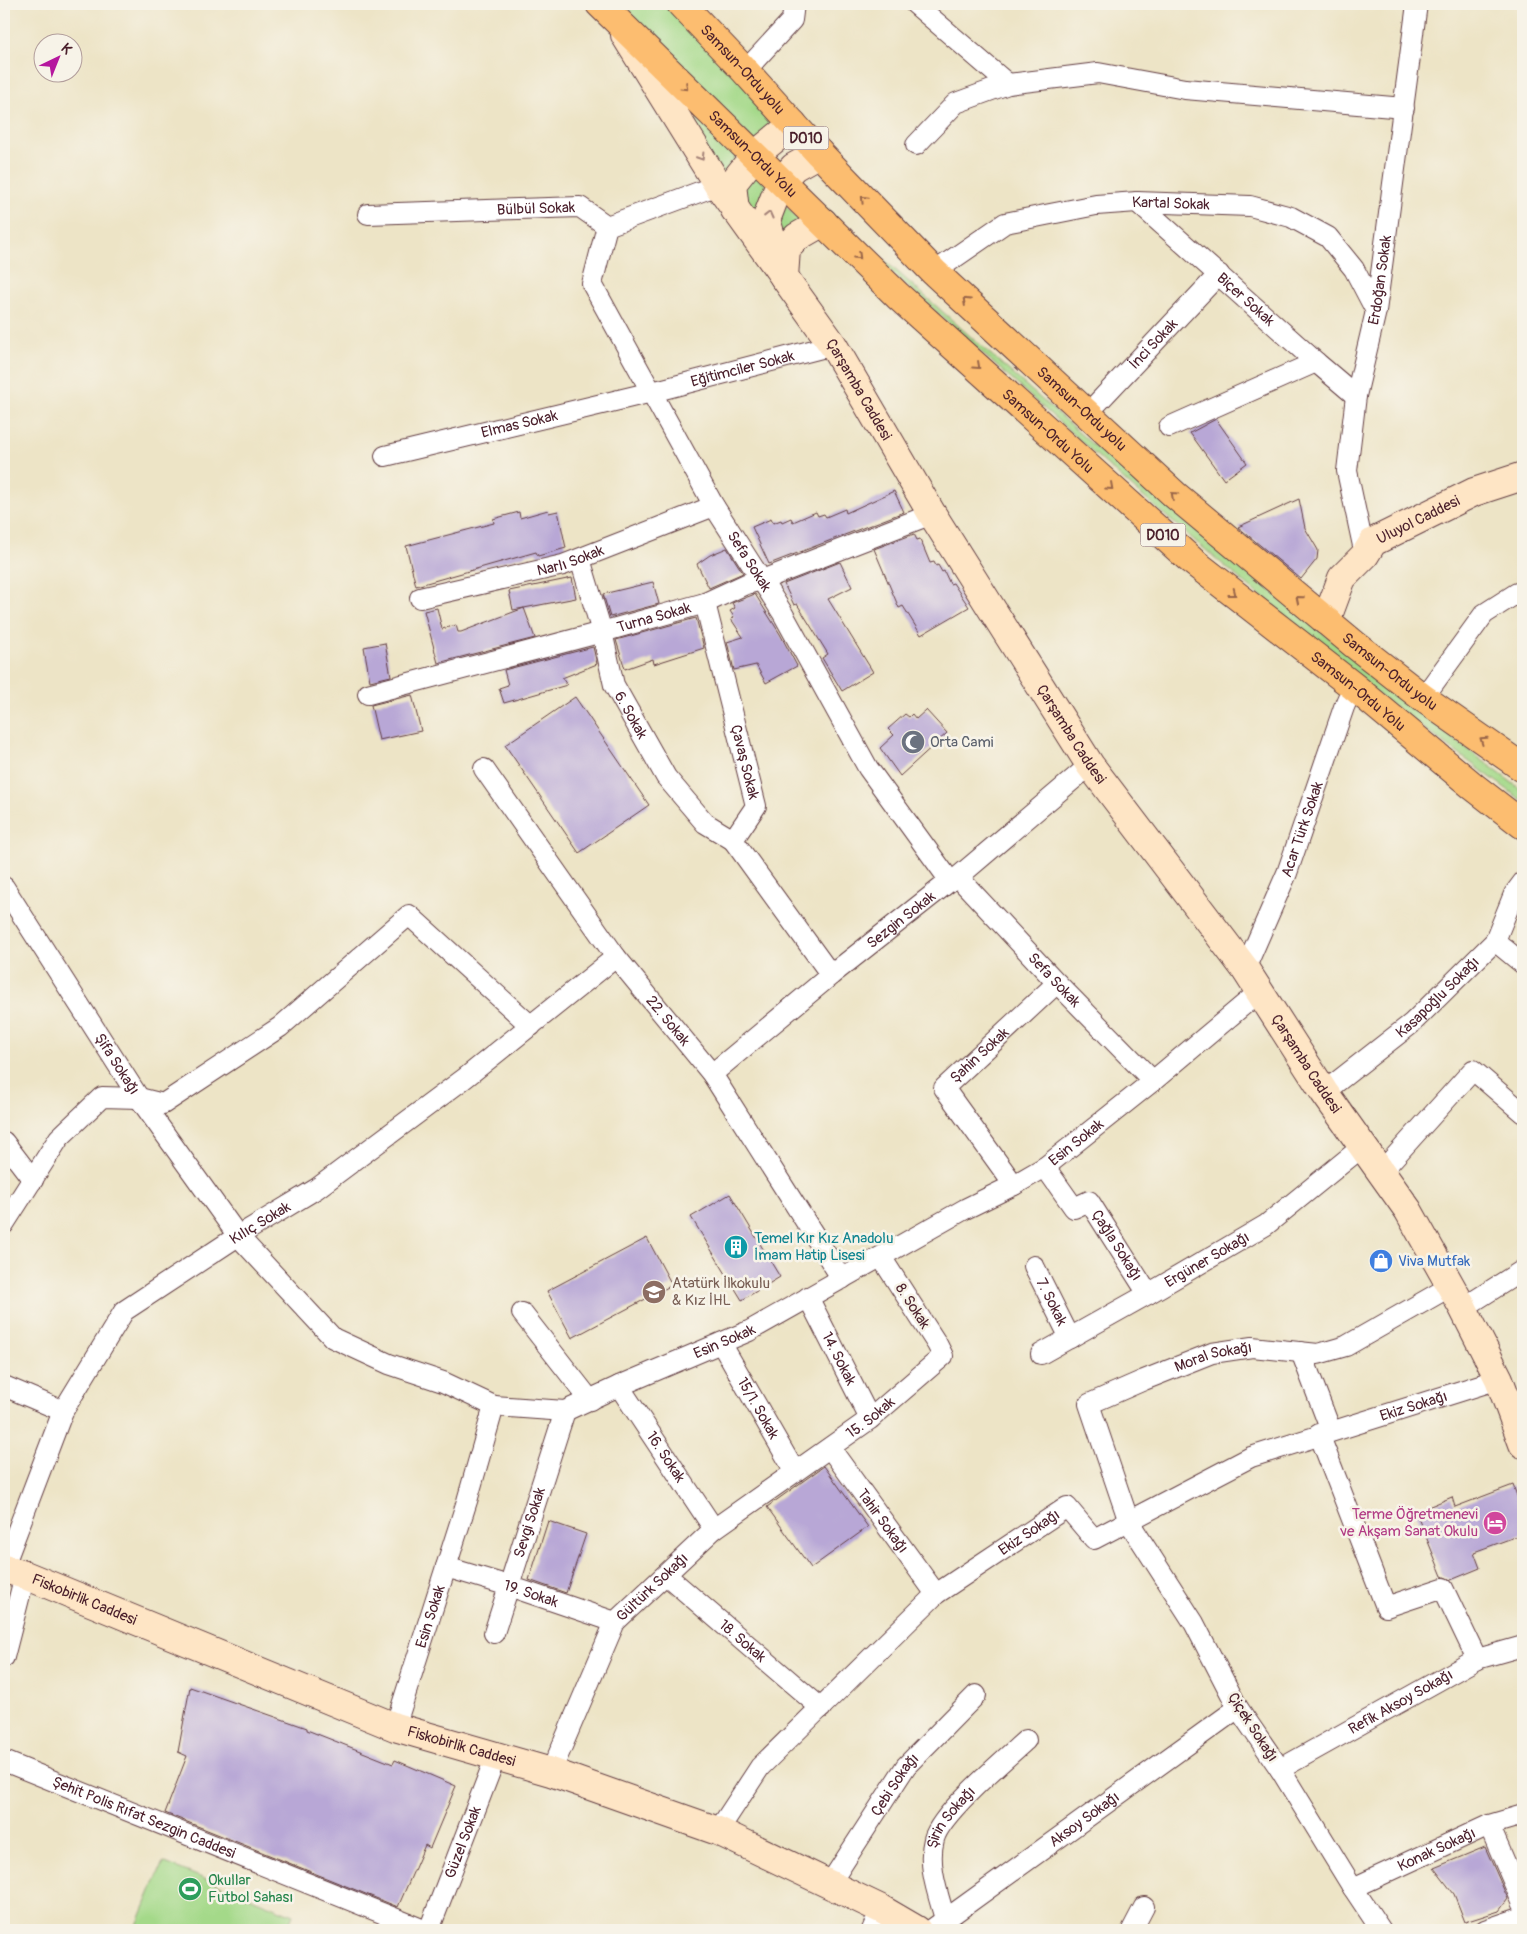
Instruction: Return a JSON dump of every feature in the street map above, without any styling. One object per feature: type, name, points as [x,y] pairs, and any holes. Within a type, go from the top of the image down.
[{"type":"highway","name":"Samsun-Ordu yolu","points":[[680,4],[745,71],[819,153],[934,272],[1175,495],[1326,621],[1423,698],[1523,768]]},
{"type":"highway","name":"Samsun-Ordu Yolu","points":[[609,13],[898,296],[1191,560],[1354,686],[1474,787],[1523,825]]},
{"type":"main road","name":"Çarşamba Caddesi","points":[[609,13],[735,210],[833,345],[932,514],[1090,765],[1245,969],[1324,1092],[1408,1210],[1457,1297],[1518,1415],[1523,1444]]},
{"type":"main road","points":[[735,210],[732,184],[755,155],[794,124]]},
{"type":"main road","points":[[784,278],[766,220],[781,181],[794,167],[819,153]]},
{"type":"main road","points":[[784,278],[786,249],[797,237],[823,222]]},
{"type":"main road","name":"Uluyol Caddesi","points":[[1326,621],[1342,578],[1365,555],[1373,542],[1474,492],[1523,476]]},
{"type":"main road","name":"Fiskobirlik Caddesi","points":[[11,1570],[395,1727],[551,1772],[718,1831],[828,1885],[876,1920],[917,1930]]},
{"type":"street","points":[[745,71],[792,20],[794,4]]},
{"type":"street","points":[[915,4],[924,9],[1008,84]]},
{"type":"street","name":"Erdoğan Sokak","points":[[1365,555],[1347,471],[1356,396],[1376,311],[1417,4]]},
{"type":"street","points":[[916,144],[956,103],[1008,84],[1098,73],[1185,89],[1404,108]]},
{"type":"street","points":[[606,226],[718,184]]},
{"type":"street","name":"Kartal Sokak","points":[[934,272],[1005,223],[1096,204],[1138,202],[1250,206],[1292,217],[1328,237],[1354,269],[1376,311]]},
{"type":"street","name":"Biçer Sokak","points":[[1138,202],[1356,396]]},
{"type":"street","name":"Bülbül Sokak","points":[[368,214],[580,207],[606,226]]},
{"type":"street","name":"Sefa Sokak","points":[[606,226],[592,284],[714,506],[762,580],[868,768],[954,879],[1153,1080]]},
{"type":"street","name":"İnci Sokak","points":[[1088,413],[1219,274]]},
{"type":"street","name":"Eğitimciler Sokak","points":[[652,392],[833,345]]},
{"type":"street","points":[[1169,427],[1316,362]]},
{"type":"street","name":"Elmas Sokak","points":[[385,456],[652,392]]},
{"type":"street","name":"Narlı Sokak","points":[[420,598],[563,565],[714,506]]},
{"type":"street","name":"Turna Sokak","points":[[368,694],[705,603],[746,584],[762,580],[932,514]]},
{"type":"street","name":"6. Sokak","points":[[580,559],[602,632],[614,685],[666,777],[705,823],[733,840]]},
{"type":"street","points":[[1423,698],[1484,614],[1517,593],[1523,592]]},
{"type":"street","name":"Çavaş Sokak","points":[[705,603],[756,806],[733,840]]},
{"type":"street","name":"Acar Türk Sokak","points":[[1245,969],[1287,873],[1344,707],[1354,686]]},
{"type":"street","name":"Sezgin Sokak","points":[[712,1074],[831,975],[954,879],[1090,765]]},
{"type":"street","name":"22. Sokak","points":[[484,770],[616,957],[712,1074],[842,1279]]},
{"type":"street","points":[[733,840],[831,975]]},
{"type":"street","name":"Kasapoğlu Sokağı","points":[[1324,1092],[1411,1024],[1495,941],[1514,894],[1523,882]]},
{"type":"street","name":"Şifa Sokağı","points":[[4,887],[139,1098],[238,1236],[333,1338],[389,1364],[443,1382],[494,1406]]},
{"type":"street","points":[[4,1224],[59,1138],[102,1097],[139,1098],[163,1104],[272,1032],[409,915],[531,1026]]},
{"type":"street","points":[[1495,941],[1523,964]]},
{"type":"street","name":"Kılıç Sokak","points":[[4,1657],[11,1570],[63,1411],[124,1312],[238,1236],[316,1189],[465,1078],[616,957]]},
{"type":"street","name":"Şahin Sokak","points":[[1014,1185],[944,1088],[1057,983]]},
{"type":"street","name":"Esin Sokak","points":[[395,1727],[446,1567],[494,1406],[565,1411],[749,1331],[965,1209],[1014,1185],[1045,1167],[1259,992]]},
{"type":"street","points":[[1381,1172],[1473,1070],[1523,1113]]},
{"type":"street","points":[[4,1142],[33,1180]]},
{"type":"street","name":"Ergüner Sokağı","points":[[1041,1354],[1266,1225],[1362,1147]]},
{"type":"street","name":"Çağla Sokağı","points":[[1045,1167],[1074,1208],[1089,1201],[1148,1294]]},
{"type":"street","name":"8. Sokak","points":[[881,1257],[943,1356]]},
{"type":"street","name":"7. Sokak","points":[[1034,1266],[1070,1338]]},
{"type":"street","name":"Moral Sokağı","points":[[1129,1522],[1089,1404],[1212,1353],[1252,1347],[1318,1354],[1346,1346],[1523,1270]]},
{"type":"street","name":"14. Sokak","points":[[808,1297],[870,1419]]},
{"type":"street","points":[[522,1313],[590,1400]]},
{"type":"street","name":"15/1. Sokak","points":[[721,1343],[795,1472]]},
{"type":"street","points":[[1301,1352],[1325,1433],[1386,1607],[1443,1588],[1477,1659]]},
{"type":"street","name":"15. Sokak","points":[[795,1472],[870,1419],[943,1356]]},
{"type":"street","name":"Ekiz Sokağı","points":[[718,1831],[760,1767],[936,1594],[1067,1507],[1094,1539],[1251,1457],[1498,1379]]},
{"type":"street","points":[[4,1386],[63,1411]]},
{"type":"street","name":"16. Sokak","points":[[619,1386],[714,1528]]},
{"type":"street","name":"Sevgi Sokak","points":[[494,1633],[565,1411]]},
{"type":"street","name":"Tahir Sokağı","points":[[830,1448],[936,1594]]},
{"type":"street","name":"Gültürk Sokağı","points":[[551,1772],[615,1622],[714,1528],[795,1472]]},
{"type":"street","name":"Çiçek Sokağı","points":[[1129,1522],[1194,1623],[1238,1708],[1280,1769],[1353,1888],[1382,1930]]},
{"type":"street","name":"19. Sokak","points":[[446,1567],[615,1622]]},
{"type":"street","name":"18. Sokak","points":[[666,1575],[820,1708]]},
{"type":"street","name":"Refik Aksoy Sokağı","points":[[1280,1769],[1477,1659],[1523,1646]]},
{"type":"street","name":"Çebi Sokağı","points":[[828,1885],[906,1766],[976,1695]]},
{"type":"street","name":"Aksoy Sokağı","points":[[938,1925],[1238,1708]]},
{"type":"street","name":"Şirin Sokağı","points":[[938,1925],[932,1872],[934,1838],[950,1812],[1026,1740]]},
{"type":"street","name":"Güzel Sokak","points":[[429,1930],[496,1756]]},
{"type":"street","name":"Şehit Polis Rıfat Sezgin Caddesi","points":[[4,1761],[424,1930]]},
{"type":"street","name":"Konak Sokağı","points":[[1353,1888],[1489,1825],[1523,1815]]},
{"type":"street","points":[[1489,1825],[1523,1904]]},
{"type":"street","points":[[1132,1930],[1144,1907]]},
{"type":"street","points":[[1485,1930],[1523,1917]]},
{"type":"green space","points":[[635,4],[681,4],[793,124],[755,155],[618,23]]},
{"type":"green space","points":[[668,90],[740,160],[722,177]]},
{"type":"green space","points":[[755,172],[767,186],[757,243],[734,195]]},
{"type":"green space","points":[[781,201],[799,220],[773,241]]},
{"type":"green space","points":[[821,204],[1093,445],[1442,730],[1523,791],[1523,801],[1366,686],[1134,489],[819,207]]},
{"type":"green space","name":"Okullar Futbol Sahası","points":[[163,1862],[293,1915],[287,1930],[135,1930]]},
{"type":"building","points":[[1216,419],[1247,463],[1224,480],[1190,433]]},
{"type":"building","points":[[894,491],[904,512],[769,564],[752,527],[771,519],[773,523],[791,518],[793,522],[816,512],[818,516],[824,514],[826,517],[845,509],[846,513]]},
{"type":"building","points":[[1299,499],[1305,528],[1318,550],[1317,559],[1301,579],[1238,527]]},
{"type":"building","points":[[548,510],[549,513],[558,511],[566,548],[538,556],[536,552],[416,586],[406,546],[494,523],[493,519],[519,512],[520,518]]},
{"type":"building","points":[[914,534],[917,540],[920,539],[930,563],[934,562],[942,572],[944,571],[950,584],[953,583],[969,607],[921,635],[903,606],[899,608],[874,549]]},
{"type":"building","points":[[727,548],[743,573],[709,588],[697,564],[710,555]]},
{"type":"building","points":[[840,562],[852,587],[828,599],[873,672],[842,691],[822,658],[828,654],[797,604],[794,605],[784,584]]},
{"type":"building","points":[[572,578],[576,598],[513,610],[509,591]]},
{"type":"building","points":[[653,582],[659,604],[610,617],[603,594]]},
{"type":"building","points":[[755,594],[797,666],[766,683],[756,665],[734,670],[727,642],[743,637],[731,619],[734,617],[730,611],[735,608],[732,603]]},
{"type":"building","points":[[437,608],[442,629],[456,625],[458,632],[461,632],[524,608],[535,638],[438,663],[424,611]]},
{"type":"building","points":[[696,618],[704,648],[654,664],[653,659],[625,669],[616,640]]},
{"type":"building","points":[[385,643],[391,676],[370,681],[364,647]]},
{"type":"building","points":[[593,647],[597,664],[562,678],[567,685],[504,703],[499,688],[508,685],[504,670]]},
{"type":"building","points":[[412,695],[421,731],[379,740],[371,705]]},
{"type":"building","points":[[575,697],[649,805],[579,853],[505,745]]},
{"type":"building","name":"Orta Cami","points":[[926,710],[947,733],[900,776],[880,748],[894,735],[888,729],[905,714],[909,717],[912,714],[916,719]]},
{"type":"building","name":"Temel Kır Kız Anadolu İmam Hatip Lisesi","points":[[730,1194],[780,1277],[742,1300],[691,1217]]},
{"type":"building","points":[[647,1238],[672,1285],[572,1338],[547,1291]]},
{"type":"building","points":[[824,1466],[868,1527],[811,1568],[767,1507]]},
{"type":"building","points":[[1513,1485],[1523,1512],[1523,1534],[1474,1552],[1480,1568],[1451,1580],[1442,1576],[1416,1512],[1452,1497],[1455,1507]]},
{"type":"building","points":[[548,1521],[586,1534],[566,1593],[529,1580]]},
{"type":"building","points":[[190,1687],[307,1728],[307,1730],[393,1764],[395,1760],[456,1786],[430,1848],[425,1845],[398,1907],[165,1813],[187,1756],[178,1752]]},
{"type":"building","points":[[1485,1847],[1508,1899],[1499,1911],[1465,1922],[1454,1894],[1434,1868]]},
{"type":"place","name":"Orta Cami","points":[[913,742]]},
{"type":"place","name":"Temel Kır Kız Anadolu İmam Hatip Lisesi","points":[[736,1247]]},
{"type":"place","name":"Viva Mutfak","points":[[1381,1261]]},
{"type":"place","name":"Atatürk İlkokulu & Kız İHL","points":[[654,1292]]},
{"type":"place","name":"Terme Öğretmenevi ve Akşam Sanat Okulu","points":[[1495,1523]]},
{"type":"place","name":"Okullar Futbol Sahası","points":[[190,1889]]}]
